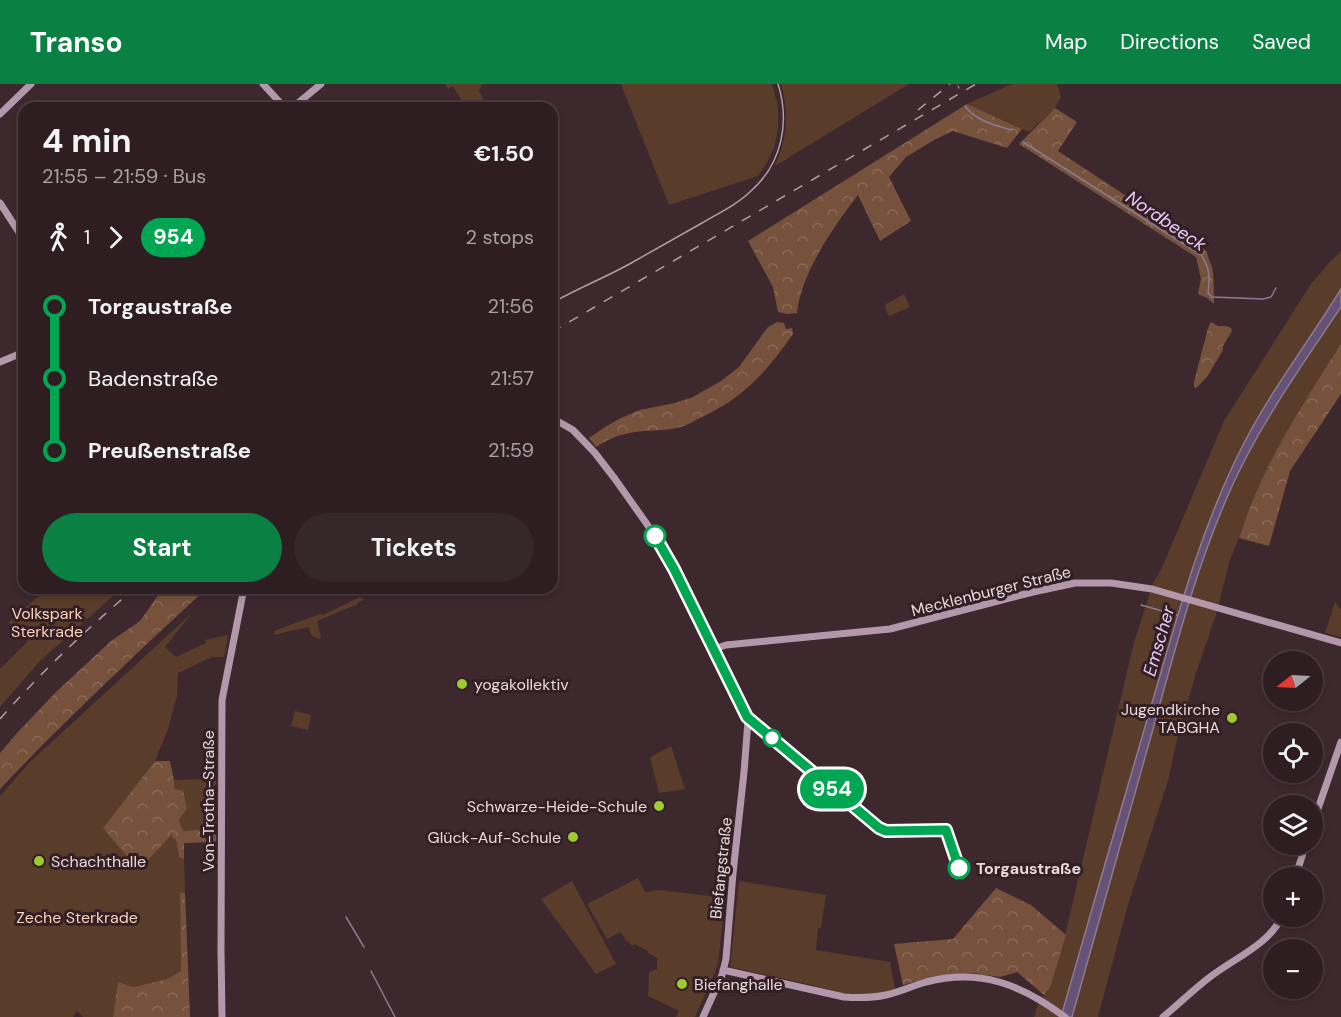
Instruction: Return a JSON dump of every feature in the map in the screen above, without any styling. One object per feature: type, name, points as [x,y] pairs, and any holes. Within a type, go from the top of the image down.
[{"type":"main road","points":[[0,114],[31,84]]},
{"type":"main road","points":[[263,84],[280,102]]},
{"type":"main road","points":[[299,102],[321,84]]},
{"type":"main road","points":[[0,202],[18,230]]},
{"type":"main road","points":[[0,362],[18,354]]},
{"type":"main road","points":[[558,421],[573,430],[595,453],[655,535],[714,649]]},
{"type":"main road","name":"Mecklenburger Straße","points":[[714,649],[726,645],[890,629],[1033,592],[1075,583],[1099,582],[1123,584],[1168,593],[1341,643]]},
{"type":"main road","name":"Von-Trotha-Straße","points":[[222,1017],[222,700],[243,594]]},
{"type":"main road","name":"Biefangstraße","points":[[703,1017],[726,959],[748,725],[747,717],[714,649]]},
{"type":"main road","points":[[1323,795],[1341,742]]},
{"type":"main road","points":[[1163,1017],[1211,976],[1262,941],[1276,927]]},
{"type":"main road","points":[[723,970],[844,997],[863,998],[879,996],[922,983],[951,978],[977,978],[1008,985],[1032,994],[1062,1015]]},
{"type":"green space","points":[[445,84],[482,84],[479,91],[483,99],[481,102],[462,102],[453,86],[448,89]]},
{"type":"green space","points":[[621,84],[772,84],[778,106],[778,128],[774,148],[758,176],[669,205]]},
{"type":"green space","points":[[781,84],[909,84],[775,166],[783,145],[786,125]]},
{"type":"green space","points":[[1012,84],[1057,84],[1061,97],[1055,108],[1029,132],[967,104]]},
{"type":"green space","points":[[967,104],[1022,129],[1007,148],[953,131],[906,157],[889,177],[911,221],[880,241],[858,195],[829,235],[812,266],[805,282],[797,313],[778,312],[773,287],[748,241]]},
{"type":"green space","points":[[1055,108],[1077,122],[1058,151],[1190,238],[1207,252],[1213,271],[1214,304],[1198,294],[1201,279],[1196,257],[1019,144]]},
{"type":"green space","points":[[1341,251],[1341,289],[1250,433],[1248,452],[1341,307],[1341,344],[1302,405],[1259,486],[1230,560],[1215,618],[1177,739],[1168,781],[1127,908],[1098,1017],[1034,1017],[1038,1004],[1050,988],[1065,935],[1133,646],[1153,583],[1161,570],[1224,421],[1311,284]]},
{"type":"green space","points":[[904,294],[910,307],[889,316],[885,308],[886,304]]},
{"type":"green space","points":[[777,322],[784,323],[786,329],[792,328],[793,334],[764,372],[730,401],[681,427],[625,434],[596,447],[589,438],[621,418],[640,410],[693,397],[721,381],[739,367],[768,327]]},
{"type":"green space","points":[[1211,322],[1218,326],[1231,328],[1232,331],[1207,377],[1196,388],[1194,382]]},
{"type":"green space","points":[[1341,344],[1341,394],[1290,471],[1269,546],[1239,538],[1256,492],[1277,449]]},
{"type":"green space","name":"Volkspark Sterkrade","points":[[41,594],[115,594],[40,661],[0,707],[0,669],[28,641],[9,622]]},
{"type":"green space","points":[[159,594],[201,594],[76,712],[0,789],[0,753],[18,732],[56,692],[111,641],[140,621]]},
{"type":"green space","points":[[360,597],[364,600],[358,604],[317,621],[320,639],[312,636],[308,627],[274,634],[274,631],[320,614],[323,615]]},
{"type":"green space","points":[[1335,602],[1341,610],[1341,637],[1325,633]]},
{"type":"green space","name":"Zeche Sterkrade","points":[[192,613],[165,647],[176,657],[206,643],[205,640],[228,635],[224,657],[212,657],[178,673],[177,696],[168,729],[155,761],[103,828],[172,834],[176,839],[179,857],[184,859],[185,893],[180,893],[181,971],[167,979],[133,987],[118,982],[113,1017],[83,1017],[77,1011],[73,1017],[0,1017],[0,796],[29,763]]},
{"type":"green space","points":[[295,711],[311,715],[308,730],[291,726]]},
{"type":"green space","points":[[671,746],[685,789],[659,793],[650,757]]},
{"type":"green space","points":[[155,761],[170,761],[174,789],[183,791],[187,809],[179,820],[184,831],[197,830],[204,833],[208,818],[201,805],[203,802],[212,802],[216,809],[216,842],[184,843],[184,859],[179,857],[176,839],[172,834],[139,870],[103,828]]},
{"type":"green space","points":[[216,779],[214,786],[216,809],[212,802],[203,810],[208,818],[204,833],[197,830],[184,831],[179,820],[187,809],[174,790],[174,780]]},
{"type":"green space","points":[[638,878],[645,892],[659,890],[725,898],[718,965],[695,1017],[676,1017],[679,1011],[648,996],[649,972],[657,969],[657,958],[634,944],[632,946],[621,932],[607,939],[587,904]]},
{"type":"green space","points":[[572,881],[616,964],[596,974],[541,899]]},
{"type":"green space","points":[[739,881],[826,895],[821,928],[818,928],[816,950],[890,962],[895,989],[872,995],[846,995],[730,967]]},
{"type":"green space","points":[[996,888],[1031,905],[1066,935],[1050,988],[1044,995],[1017,972],[1000,977],[974,973],[935,976],[903,985],[894,944],[953,939]]},
{"type":"green space","points":[[180,893],[185,893],[190,1017],[113,1017],[118,982],[133,987],[167,979],[181,971]]},
{"type":"shaded area","points":[[1341,289],[1341,307],[1257,438],[1220,514],[1179,636],[1072,1017],[1061,1017],[1180,607],[1201,543],[1226,481],[1251,430]]},
{"type":"waterway","name":"Nordbeeck","points":[[965,106],[980,119],[1012,130]]},
{"type":"waterway","name":"Nordbeeck","points":[[1023,142],[1201,255],[1208,269],[1208,293],[1212,297],[1263,299],[1271,297],[1276,288]]},
{"type":"waterway","name":"Emscher","points":[[1141,605],[1177,615]]},
{"type":"waterway","points":[[346,917],[364,947]]},
{"type":"waterway","points":[[371,971],[395,1017]]},
{"type":"tram line","points":[[558,300],[633,262],[728,208],[752,190],[770,167],[781,141],[783,113],[778,84]]},
{"type":"railway","points":[[918,110],[950,84]]},
{"type":"railway","points":[[558,328],[976,84]]},
{"type":"railway","points":[[0,719],[65,651],[128,594]]},
{"type":"bus line","name":"954","points":[[655,536],[666,553],[747,717],[879,828],[886,831],[946,830],[959,868]]},
{"type":"place","name":"yogakollektiv","points":[[462,684]]},
{"type":"place","name":"Jugendkirche TABGHA","points":[[1232,718]]},
{"type":"place","name":"Schwarze-Heide-Schule","points":[[659,806]]},
{"type":"place","name":"Glück-Auf-Schule","points":[[573,837]]},
{"type":"place","name":"Schachthalle","points":[[39,861]]},
{"type":"place","name":"Torgaustraße","points":[[959,868]]},
{"type":"place","name":"Biefanghalle","points":[[682,984]]}]
